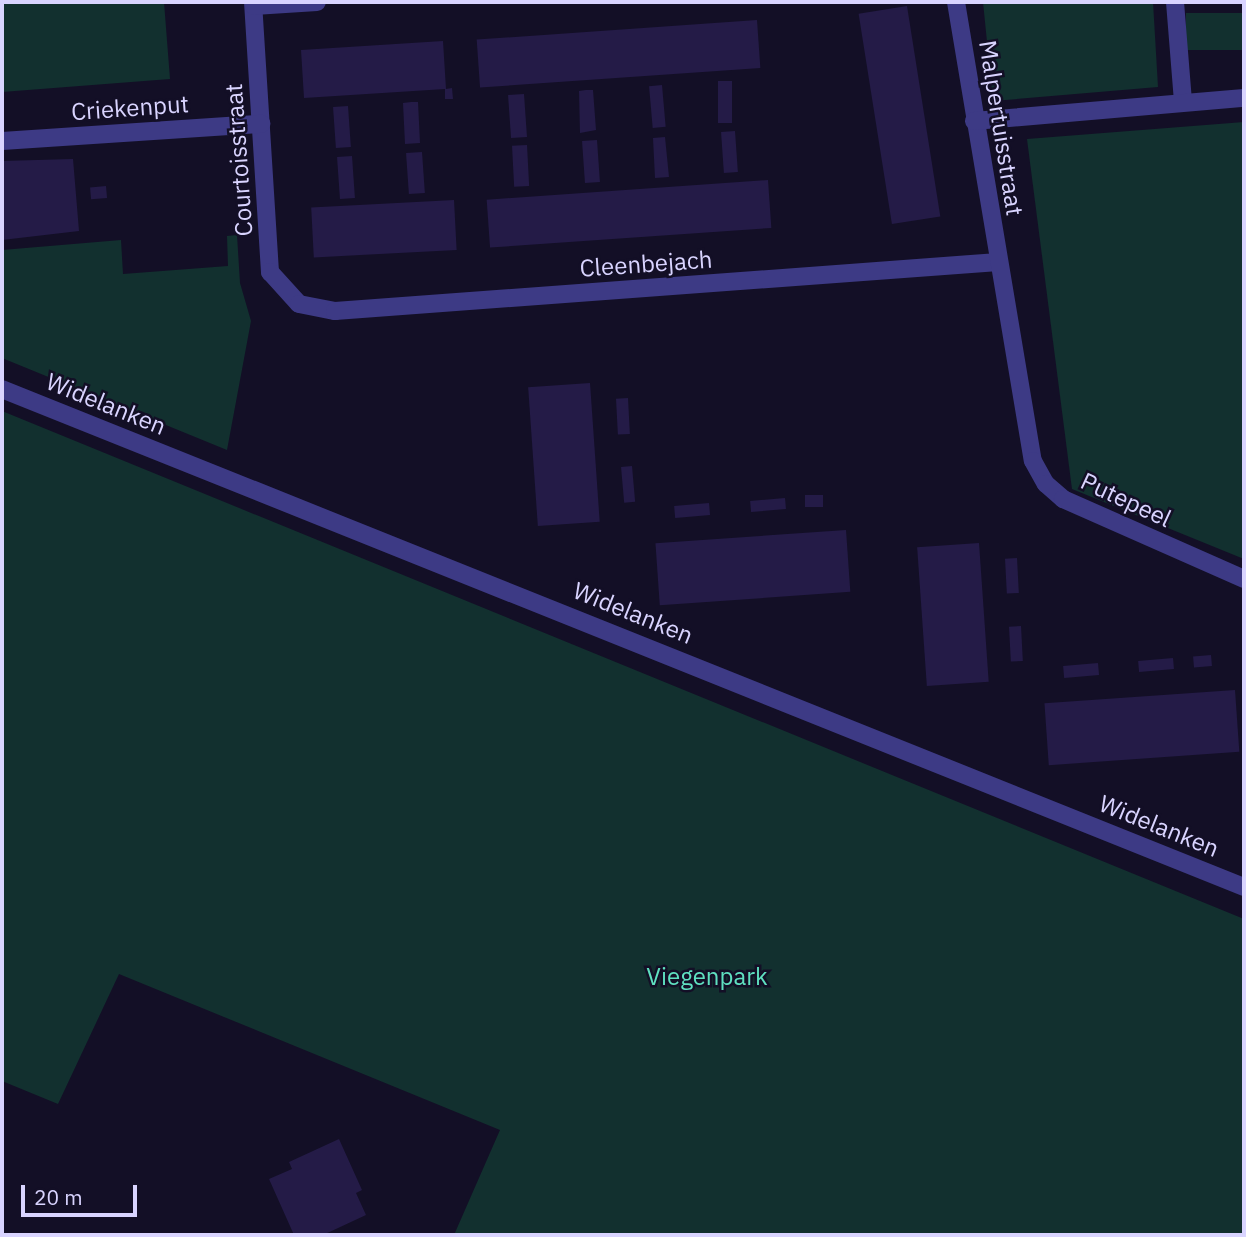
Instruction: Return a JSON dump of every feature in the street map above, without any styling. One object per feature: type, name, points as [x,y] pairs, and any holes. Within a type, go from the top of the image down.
[{"type":"street","points":[[253,4],[317,2]]},
{"type":"street","name":"Malpertuisstraat","points":[[956,2],[998,262]]},
{"type":"street","points":[[1175,2],[1183,102]]},
{"type":"street","name":"Courtoisstraat","points":[[253,4],[270,272],[299,303]]},
{"type":"street","points":[[974,121],[1244,98]]},
{"type":"street","name":"Criekenput","points":[[2,141],[261,124]]},
{"type":"street","name":"Cleenbejach","points":[[299,303],[335,311],[998,262]]},
{"type":"street","name":"Putepeel","points":[[998,262],[1030,453],[1046,484],[1081,508],[1244,579]]},
{"type":"street","name":"Widelanken","points":[[2,389],[1244,887]]},
{"type":"green space","points":[[164,2],[170,79],[2,92],[2,4]]},
{"type":"green space","points":[[983,2],[1153,2],[1158,87],[993,101]]},
{"type":"green space","points":[[1186,13],[1244,13],[1244,50],[1186,50]]},
{"type":"green space","points":[[1244,122],[1244,559],[1072,489],[1027,139]]},
{"type":"green space","points":[[237,235],[240,283],[251,321],[227,450],[2,358],[2,250],[121,240],[123,274],[228,266],[227,236]]},
{"type":"green space","name":"Viegenpark","points":[[2,411],[1244,919],[1244,1235],[454,1235],[500,1130],[119,974],[58,1104],[2,1081]]},
{"type":"building","points":[[907,6],[940,216],[892,224],[859,14]]},
{"type":"building","points":[[757,20],[760,68],[480,87],[477,40]]},
{"type":"building","points":[[443,41],[446,89],[452,88],[453,99],[445,99],[445,89],[304,98],[301,50]]},
{"type":"building","points":[[718,81],[732,81],[732,123],[718,123]]},
{"type":"building","points":[[662,85],[666,127],[653,128],[649,86]]},
{"type":"building","points":[[593,90],[596,130],[580,133],[579,91]]},
{"type":"building","points":[[524,94],[527,137],[511,138],[508,95]]},
{"type":"building","points":[[418,102],[420,143],[405,144],[403,103]]},
{"type":"building","points":[[348,106],[351,147],[336,148],[333,107]]},
{"type":"building","points":[[735,131],[738,172],[724,173],[721,132]]},
{"type":"building","points":[[665,137],[669,177],[655,178],[653,138]]},
{"type":"building","points":[[597,140],[600,182],[585,183],[582,141]]},
{"type":"building","points":[[527,145],[529,186],[514,187],[512,146]]},
{"type":"building","points":[[422,152],[425,193],[409,194],[406,153]]},
{"type":"building","points":[[352,156],[355,198],[340,199],[337,157]]},
{"type":"building","points":[[73,159],[79,231],[2,240],[2,161]]},
{"type":"building","points":[[768,180],[771,228],[490,248],[487,200]]},
{"type":"building","points":[[106,186],[107,198],[91,199],[90,187]]},
{"type":"building","points":[[454,200],[457,250],[314,257],[311,207]]},
{"type":"building","points":[[590,383],[600,522],[538,526],[528,387]]},
{"type":"building","points":[[628,398],[630,434],[618,435],[616,399]]},
{"type":"building","points":[[632,466],[635,502],[624,503],[621,467]]},
{"type":"building","points":[[805,495],[823,495],[823,507],[805,507]]},
{"type":"building","points":[[785,498],[786,509],[751,512],[750,501]]},
{"type":"building","points":[[709,503],[710,515],[675,518],[674,506]]},
{"type":"building","points":[[846,530],[850,592],[660,605],[655,543]]},
{"type":"building","points":[[979,543],[989,682],[927,686],[917,547]]},
{"type":"building","points":[[1017,558],[1019,593],[1007,594],[1005,559]]},
{"type":"building","points":[[1021,626],[1023,661],[1011,662],[1009,627]]},
{"type":"building","points":[[1211,655],[1212,666],[1194,668],[1193,657]]},
{"type":"building","points":[[1173,658],[1174,669],[1139,672],[1138,661]]},
{"type":"building","points":[[1098,663],[1099,675],[1064,678],[1063,666]]},
{"type":"building","points":[[1235,690],[1239,752],[1049,765],[1044,703]]},
{"type":"building","points":[[339,1139],[362,1190],[356,1193],[366,1215],[323,1235],[294,1235],[269,1179],[292,1169],[289,1162]]}]
